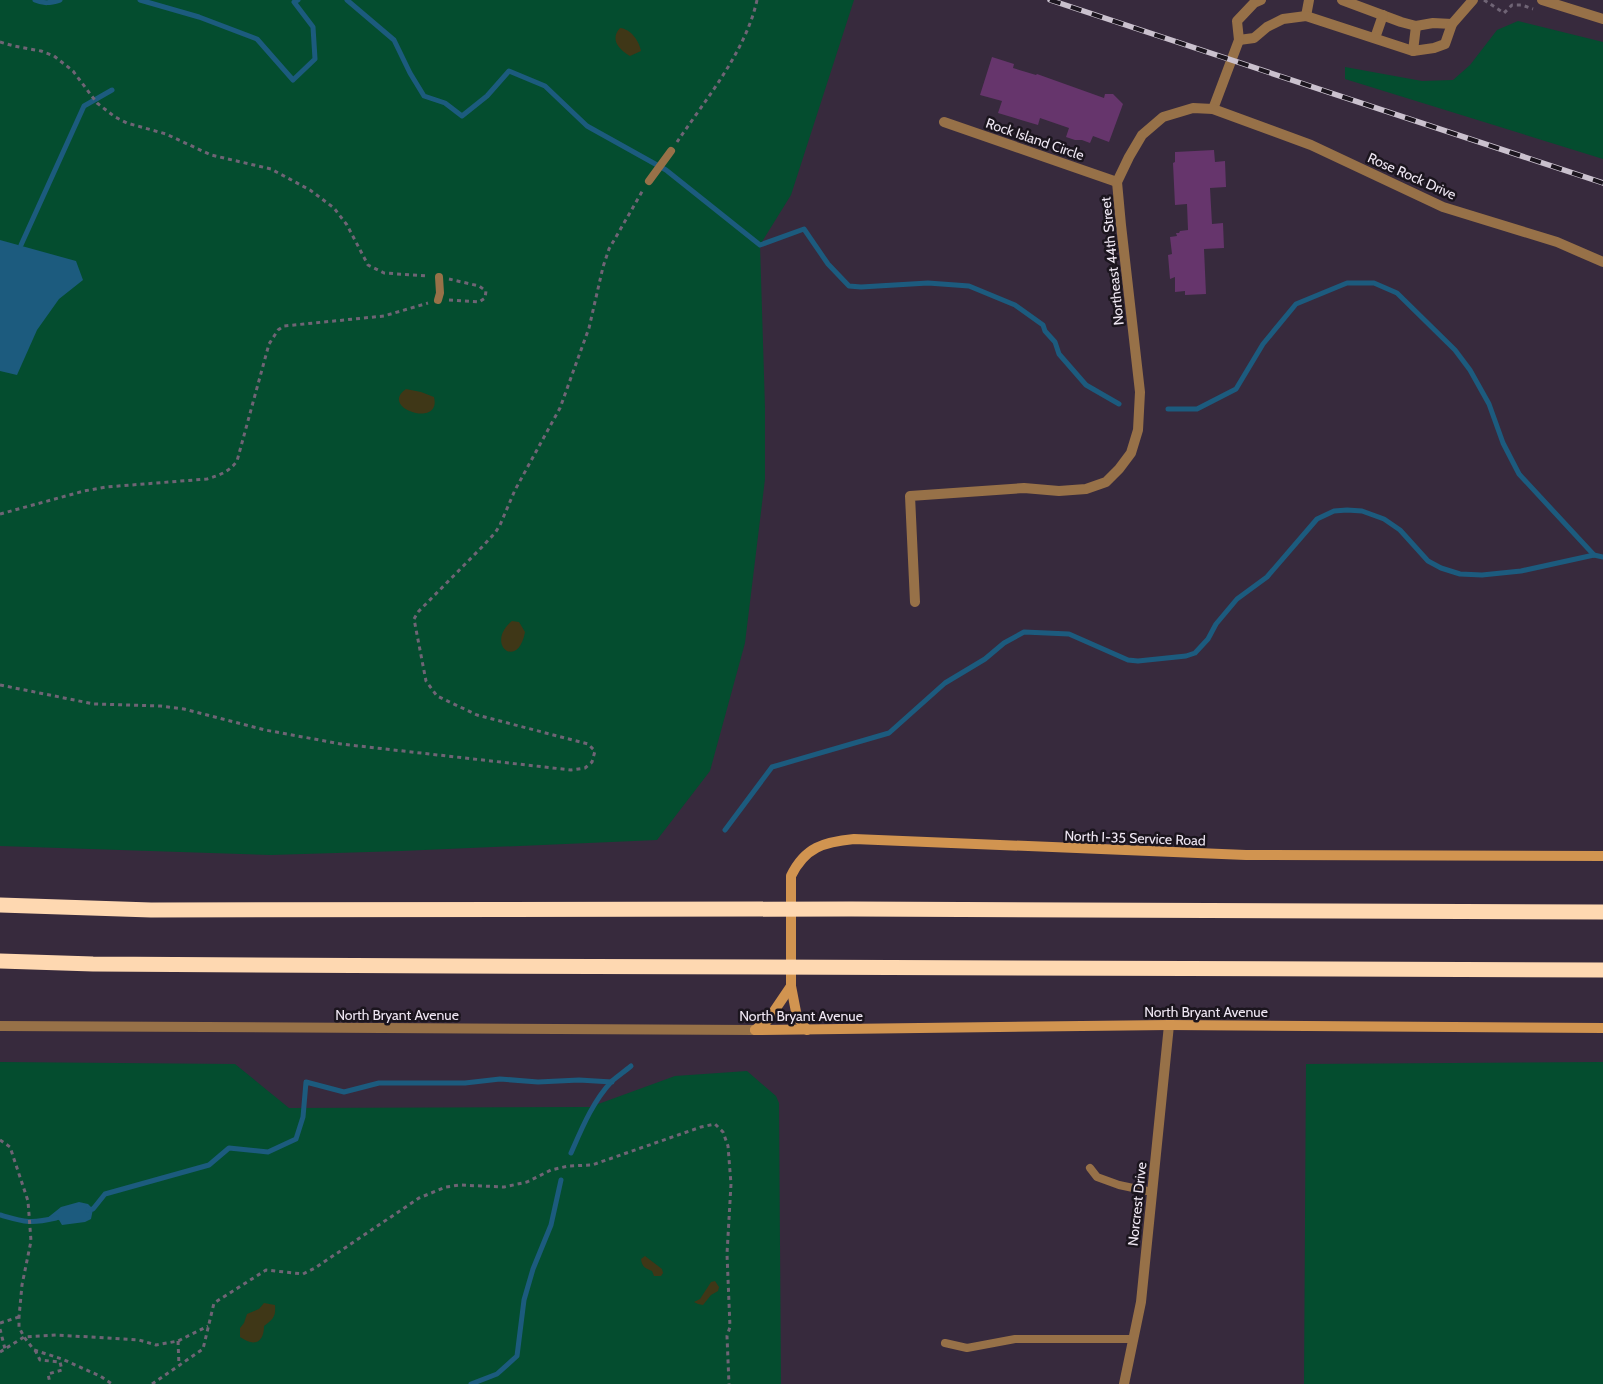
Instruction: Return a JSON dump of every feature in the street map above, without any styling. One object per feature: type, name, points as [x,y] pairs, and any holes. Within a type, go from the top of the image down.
[{"type":"highway","points":[[0,905],[151,910],[851,909],[1603,912]]},
{"type":"highway","points":[[0,961],[93,964],[1603,970]]},
{"type":"main road","name":"North I-35 Service Road","points":[[807,1030],[797,1016],[791,986],[791,876],[797,864],[806,854],[824,844],[835,841],[854,840],[1246,855],[1603,856]]},
{"type":"main road","points":[[755,1030],[768,1020],[791,986]]},
{"type":"main road","name":"North Bryant Avenue","points":[[755,1030],[1169,1025],[1603,1028]]},
{"type":"street","points":[[1213,110],[1239,40],[1237,21],[1254,3],[1261,0]]},
{"type":"street","points":[[1306,16],[1309,0]]},
{"type":"street","points":[[1342,0],[1416,26],[1433,23],[1452,24]]},
{"type":"street","points":[[1239,40],[1254,38],[1267,27],[1283,19],[1306,16],[1414,50],[1434,48],[1445,44],[1452,24],[1473,0]]},
{"type":"street","points":[[1542,0],[1603,19]]},
{"type":"street","points":[[1375,38],[1383,15]]},
{"type":"street","points":[[1414,50],[1416,26]]},
{"type":"street","name":"Northeast 44th Street","points":[[915,602],[910,496],[1024,488],[1059,491],[1086,489],[1106,482],[1131,453],[1138,430],[1140,392],[1118,182],[1129,157],[1142,136],[1163,117],[1193,108],[1213,110]]},
{"type":"street","name":"Rose Rock Drive","points":[[1213,110],[1311,145],[1443,206],[1557,242],[1603,262]]},
{"type":"street","name":"Rock Island Circle","points":[[944,122],[1118,182]]},
{"type":"street","name":"Norcrest Drive","points":[[1124,1384],[1141,1302],[1169,1025]]},
{"type":"street","name":"North Bryant Avenue","points":[[0,1026],[755,1030]]},
{"type":"lane","points":[[649,181],[671,151]]},
{"type":"lane","points":[[438,300],[440,293],[439,276]]},
{"type":"lane","points":[[1090,1168],[1096,1177],[1118,1185],[1152,1192]]},
{"type":"lane","points":[[945,1343],[967,1348],[1015,1339],[1133,1339]]},
{"type":"path","points":[[671,151],[724,72],[746,34],[757,0]]},
{"type":"path","points":[[0,42],[41,51],[54,56],[73,71],[97,103],[127,123],[166,134],[210,155],[271,170],[310,190],[334,208],[347,225],[368,265],[384,273],[439,276],[479,286],[486,291],[485,298],[479,302],[438,300],[384,316],[302,323],[284,326],[278,330],[268,344],[237,460],[230,470],[220,476],[207,479],[106,487],[84,491],[0,514]]},
{"type":"path","points":[[0,685],[94,704],[161,706],[184,709],[265,730],[369,748],[571,770],[585,768],[592,762],[595,751],[588,744],[477,715],[437,696],[426,681],[414,619],[418,612],[486,543],[500,525],[515,490],[560,408],[589,328],[609,249],[649,181]]},
{"type":"path","points":[[152,1384],[203,1349],[214,1303],[266,1270],[303,1274],[315,1268],[429,1193],[446,1187],[460,1185],[504,1187],[527,1182],[551,1170],[568,1166],[592,1165],[701,1127],[715,1124],[723,1132],[728,1146],[731,1184],[727,1254],[730,1327],[727,1336],[729,1384]]},
{"type":"path","points":[[0,1140],[10,1147],[28,1201],[31,1235],[19,1327],[40,1360],[43,1362],[60,1362],[62,1370],[48,1374],[50,1383]]},
{"type":"path","points":[[0,1323],[19,1317]]},
{"type":"path","points":[[0,1352],[24,1337],[57,1335],[139,1340],[156,1345],[178,1341],[209,1326]]},
{"type":"path","points":[[0,1329],[5,1349]]},
{"type":"path","points":[[178,1341],[179,1365]]},
{"type":"path","points":[[34,1350],[62,1359],[110,1383]]},
{"type":"green space","points":[[0,0],[854,0],[791,195],[760,245],[765,408],[765,479],[745,643],[710,771],[657,840],[271,855],[0,846]]},
{"type":"green space","points":[[1518,21],[1603,42],[1603,159],[1345,79],[1345,67],[1422,81],[1453,80],[1470,65],[1497,30]]},
{"type":"green space","points":[[0,1062],[235,1064],[289,1108],[590,1107],[675,1076],[747,1071],[776,1096],[779,1103],[781,1384],[0,1384]]},
{"type":"green space","points":[[1603,1062],[1603,1384],[1304,1384],[1306,1064]]},
{"type":"sand","points":[[620,28],[634,36],[641,51],[630,56],[619,47],[616,36]]},
{"type":"sand","points":[[406,389],[434,397],[434,407],[429,412],[421,414],[405,408],[400,403],[399,396]]},
{"type":"sand","points":[[512,621],[519,622],[525,632],[521,644],[516,650],[510,652],[505,650],[501,638],[504,630]]},
{"type":"sand","points":[[645,1256],[662,1269],[663,1273],[661,1276],[654,1276],[652,1271],[643,1266],[641,1259]]},
{"type":"sand","points":[[715,1281],[719,1287],[718,1291],[711,1295],[703,1305],[694,1302],[700,1299],[711,1282]]},
{"type":"sand","points":[[264,1303],[275,1305],[275,1312],[270,1321],[264,1326],[264,1332],[260,1340],[250,1342],[240,1337],[240,1328],[247,1314],[259,1309]]},
{"type":"water","points":[[0,240],[76,261],[83,280],[59,299],[37,330],[17,375],[0,371]]},
{"type":"water","points":[[79,1202],[88,1204],[93,1209],[91,1219],[85,1222],[62,1225],[59,1220],[46,1219],[61,1207]]},
{"type":"building","points":[[992,57],[1014,64],[1013,68],[1037,74],[1104,98],[1105,94],[1113,94],[1123,104],[1109,142],[1093,136],[1090,143],[1075,140],[1066,137],[1069,128],[1040,118],[1038,125],[998,113],[1002,101],[980,95]]},
{"type":"building","points":[[1214,150],[1215,162],[1225,161],[1226,187],[1210,188],[1212,224],[1223,223],[1224,248],[1204,249],[1206,294],[1185,295],[1185,291],[1175,292],[1175,277],[1170,279],[1168,255],[1172,254],[1170,237],[1177,236],[1176,233],[1180,231],[1188,230],[1187,204],[1175,205],[1173,163],[1175,162],[1175,152]]},
{"type":"waterway","points":[[35,0],[47,3],[60,0]]},
{"type":"waterway","points":[[140,0],[199,17],[257,39],[293,80],[315,59],[313,27],[294,2],[298,0]]},
{"type":"waterway","points":[[347,0],[394,40],[424,96],[445,103],[462,116],[487,96],[509,71],[545,86],[587,126],[666,170],[760,245],[804,229],[828,264],[849,286],[928,283],[969,286],[1015,305],[1043,325],[1045,331],[1055,342],[1059,354],[1086,385],[1119,404]]},
{"type":"waterway","points":[[21,245],[84,106],[112,90]]},
{"type":"waterway","points":[[1168,409],[1197,409],[1236,389],[1263,344],[1296,304],[1347,283],[1374,283],[1397,293],[1455,350],[1470,370],[1489,404],[1503,443],[1519,474],[1594,555]]},
{"type":"waterway","points":[[725,830],[772,767],[889,733],[945,683],[985,659],[1004,643],[1024,632],[1069,634],[1128,660],[1138,661],[1186,656],[1195,653],[1208,639],[1216,624],[1237,599],[1267,577],[1317,519],[1334,511],[1362,511],[1384,519],[1400,530],[1428,561],[1441,568],[1460,574],[1482,575],[1521,571],[1594,555],[1603,557]]},
{"type":"waterway","points":[[571,1153],[588,1115],[599,1097],[612,1081],[631,1066]]},
{"type":"waterway","points":[[88,1210],[93,1209],[105,1194],[209,1165],[229,1148],[268,1152],[296,1139],[303,1117],[306,1082],[344,1092],[379,1083],[465,1083],[500,1079],[538,1082],[579,1080],[612,1082]]},
{"type":"waterway","points":[[471,1384],[497,1374],[517,1356],[524,1300],[533,1269],[551,1225],[561,1180]]},
{"type":"waterway","points":[[0,1215],[28,1221],[56,1218]]},
{"type":"railway","points":[[1050,0],[1603,183]]}]
